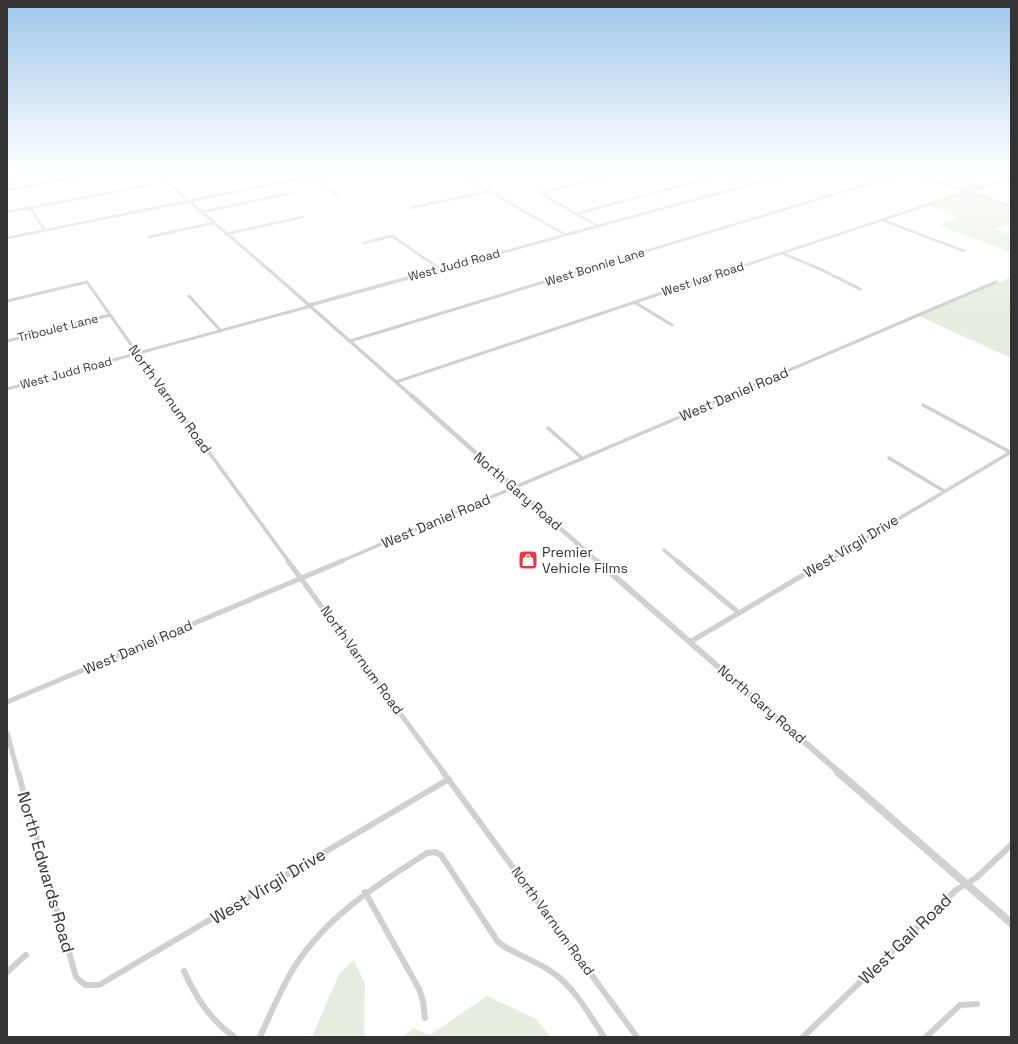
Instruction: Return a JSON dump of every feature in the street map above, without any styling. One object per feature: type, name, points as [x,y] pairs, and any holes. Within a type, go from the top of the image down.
[{"type":"street","points":[[37,218],[45,230]]},
{"type":"street","points":[[7,238],[106,218]]},
{"type":"street","name":"North Gary Road","points":[[207,218],[350,341],[514,488],[1011,923]]},
{"type":"street","points":[[226,234],[300,218]]},
{"type":"street","points":[[536,218],[566,235]]},
{"type":"street","points":[[581,218],[598,226]]},
{"type":"street","name":"West Judd Road","points":[[7,389],[628,218]]},
{"type":"street","name":"West Bonnie Lane","points":[[350,341],[757,218]]},
{"type":"street","name":"West Ivar Road","points":[[396,382],[889,218]]},
{"type":"street","points":[[882,220],[964,250]]},
{"type":"street","points":[[149,237],[213,223]]},
{"type":"street","points":[[364,243],[392,236],[440,269]]},
{"type":"street","points":[[782,253],[815,266],[860,289]]},
{"type":"street","name":"North Varnum Road","points":[[7,301],[87,282],[137,354],[637,1037]]},
{"type":"street","name":"West Daniel Road","points":[[7,702],[583,459],[996,282]]},
{"type":"street","points":[[189,296],[221,331]]},
{"type":"street","points":[[634,302],[672,325]]},
{"type":"street","name":"Triboulet Lane","points":[[7,341],[110,315]]},
{"type":"street","points":[[923,405],[1010,452]]},
{"type":"street","points":[[548,428],[583,459]]},
{"type":"street","name":"West Virgil Drive","points":[[690,642],[1010,452]]},
{"type":"street","points":[[889,458],[944,491]]},
{"type":"street","points":[[664,550],[739,612]]},
{"type":"street","name":"North Edwards Road","points":[[7,733],[76,977],[85,985]]},
{"type":"street","name":"West Virgil Drive","points":[[85,985],[99,986],[449,779]]},
{"type":"street","name":"West Gail Road","points":[[803,1037],[956,890],[976,878],[1011,845]]},
{"type":"street","points":[[260,1037],[294,967],[308,946],[339,913],[365,892],[427,853],[435,852],[441,855],[498,942],[506,949],[541,966],[562,980],[572,991],[604,1037]]},
{"type":"street","points":[[365,892],[419,989],[423,1001],[425,1018]]},
{"type":"street","points":[[7,972],[26,955]]},
{"type":"street","points":[[184,971],[194,994],[204,1010],[217,1024],[234,1037]]},
{"type":"street","points":[[926,1037],[950,1012],[960,1005],[976,1004]]},
{"type":"shaded area","points":[[957,218],[1011,218],[1011,223],[994,229],[1011,235],[1011,252],[939,225]]},
{"type":"shaded area","points":[[1011,277],[1011,358],[919,316]]},
{"type":"shaded area","points":[[354,960],[365,984],[364,1033],[366,1037],[312,1037],[339,974]]},
{"type":"shaded area","points":[[487,996],[536,1019],[550,1037],[403,1037],[413,1028],[430,1035]]},
{"type":"place","name":"Premier Vehicle Films","points":[[528,560]]}]
